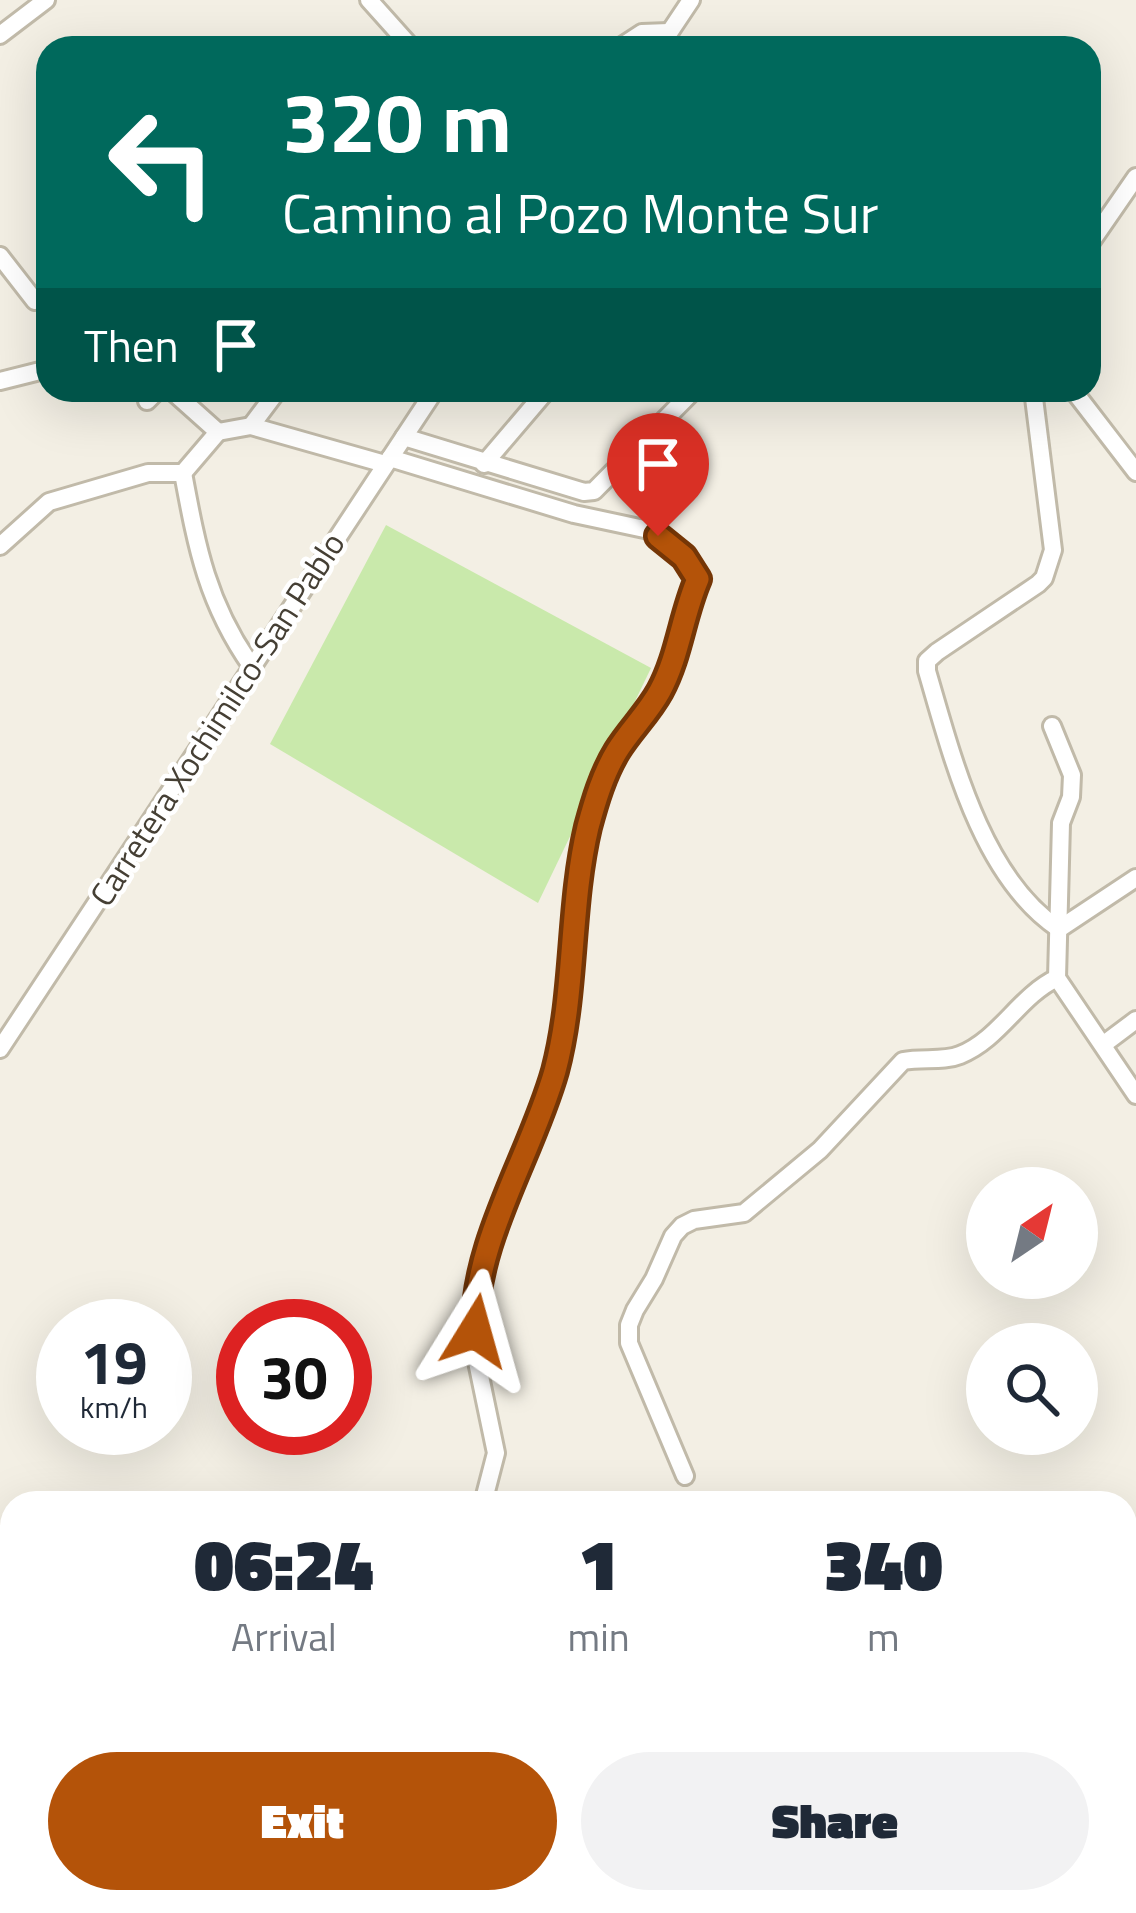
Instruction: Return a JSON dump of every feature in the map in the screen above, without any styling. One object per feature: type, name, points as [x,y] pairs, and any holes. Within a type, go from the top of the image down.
[{"type":"street","points":[[0,35],[46,0]]},
{"type":"street","points":[[369,0],[401,36]]},
{"type":"street","points":[[667,36],[691,0]]},
{"type":"street","points":[[1101,228],[1136,177]]},
{"type":"street","points":[[0,256],[35,301]]},
{"type":"street","points":[[0,381],[36,371]]},
{"type":"street","points":[[184,402],[218,432]]},
{"type":"street","points":[[251,426],[269,402]]},
{"type":"street","name":"Carretera Xochimilco-San Pablo","points":[[0,1049],[427,402]]},
{"type":"street","points":[[484,464],[537,402]]},
{"type":"street","points":[[404,437],[484,464],[594,491],[677,402]]},
{"type":"street","points":[[1034,402],[1053,550],[1050,565],[1037,584],[937,652],[927,662],[927,671],[961,787],[992,849],[1012,880],[1059,929]]},
{"type":"street","points":[[1082,402],[1136,472]]},
{"type":"street","points":[[0,545],[49,502],[148,473],[183,473],[218,432],[251,426],[649,530],[684,557],[698,579],[673,665],[602,782],[576,882],[554,1074],[492,1242],[475,1305],[476,1357],[496,1453],[486,1491]]},
{"type":"street","points":[[183,473],[201,569],[216,609],[252,667]]},
{"type":"street","points":[[1052,725],[1072,776],[1071,797],[1061,823],[1057,978],[1136,1095]]},
{"type":"street","points":[[1059,929],[1136,878]]},
{"type":"street","points":[[685,1476],[629,1343],[635,1310],[673,1236],[694,1220],[744,1213],[820,1150],[903,1061],[964,1054],[1005,1023],[1037,988],[1057,978]]},
{"type":"street","points":[[1104,1044],[1136,1020]]},
{"type":"green space","points":[[386,525],[651,668],[538,903],[270,744]]},
{"type":"route","points":[[475,1331],[475,1305],[492,1242],[554,1074],[576,882],[589,824],[619,748],[659,694],[673,665],[698,579],[684,557],[658,536]]}]
